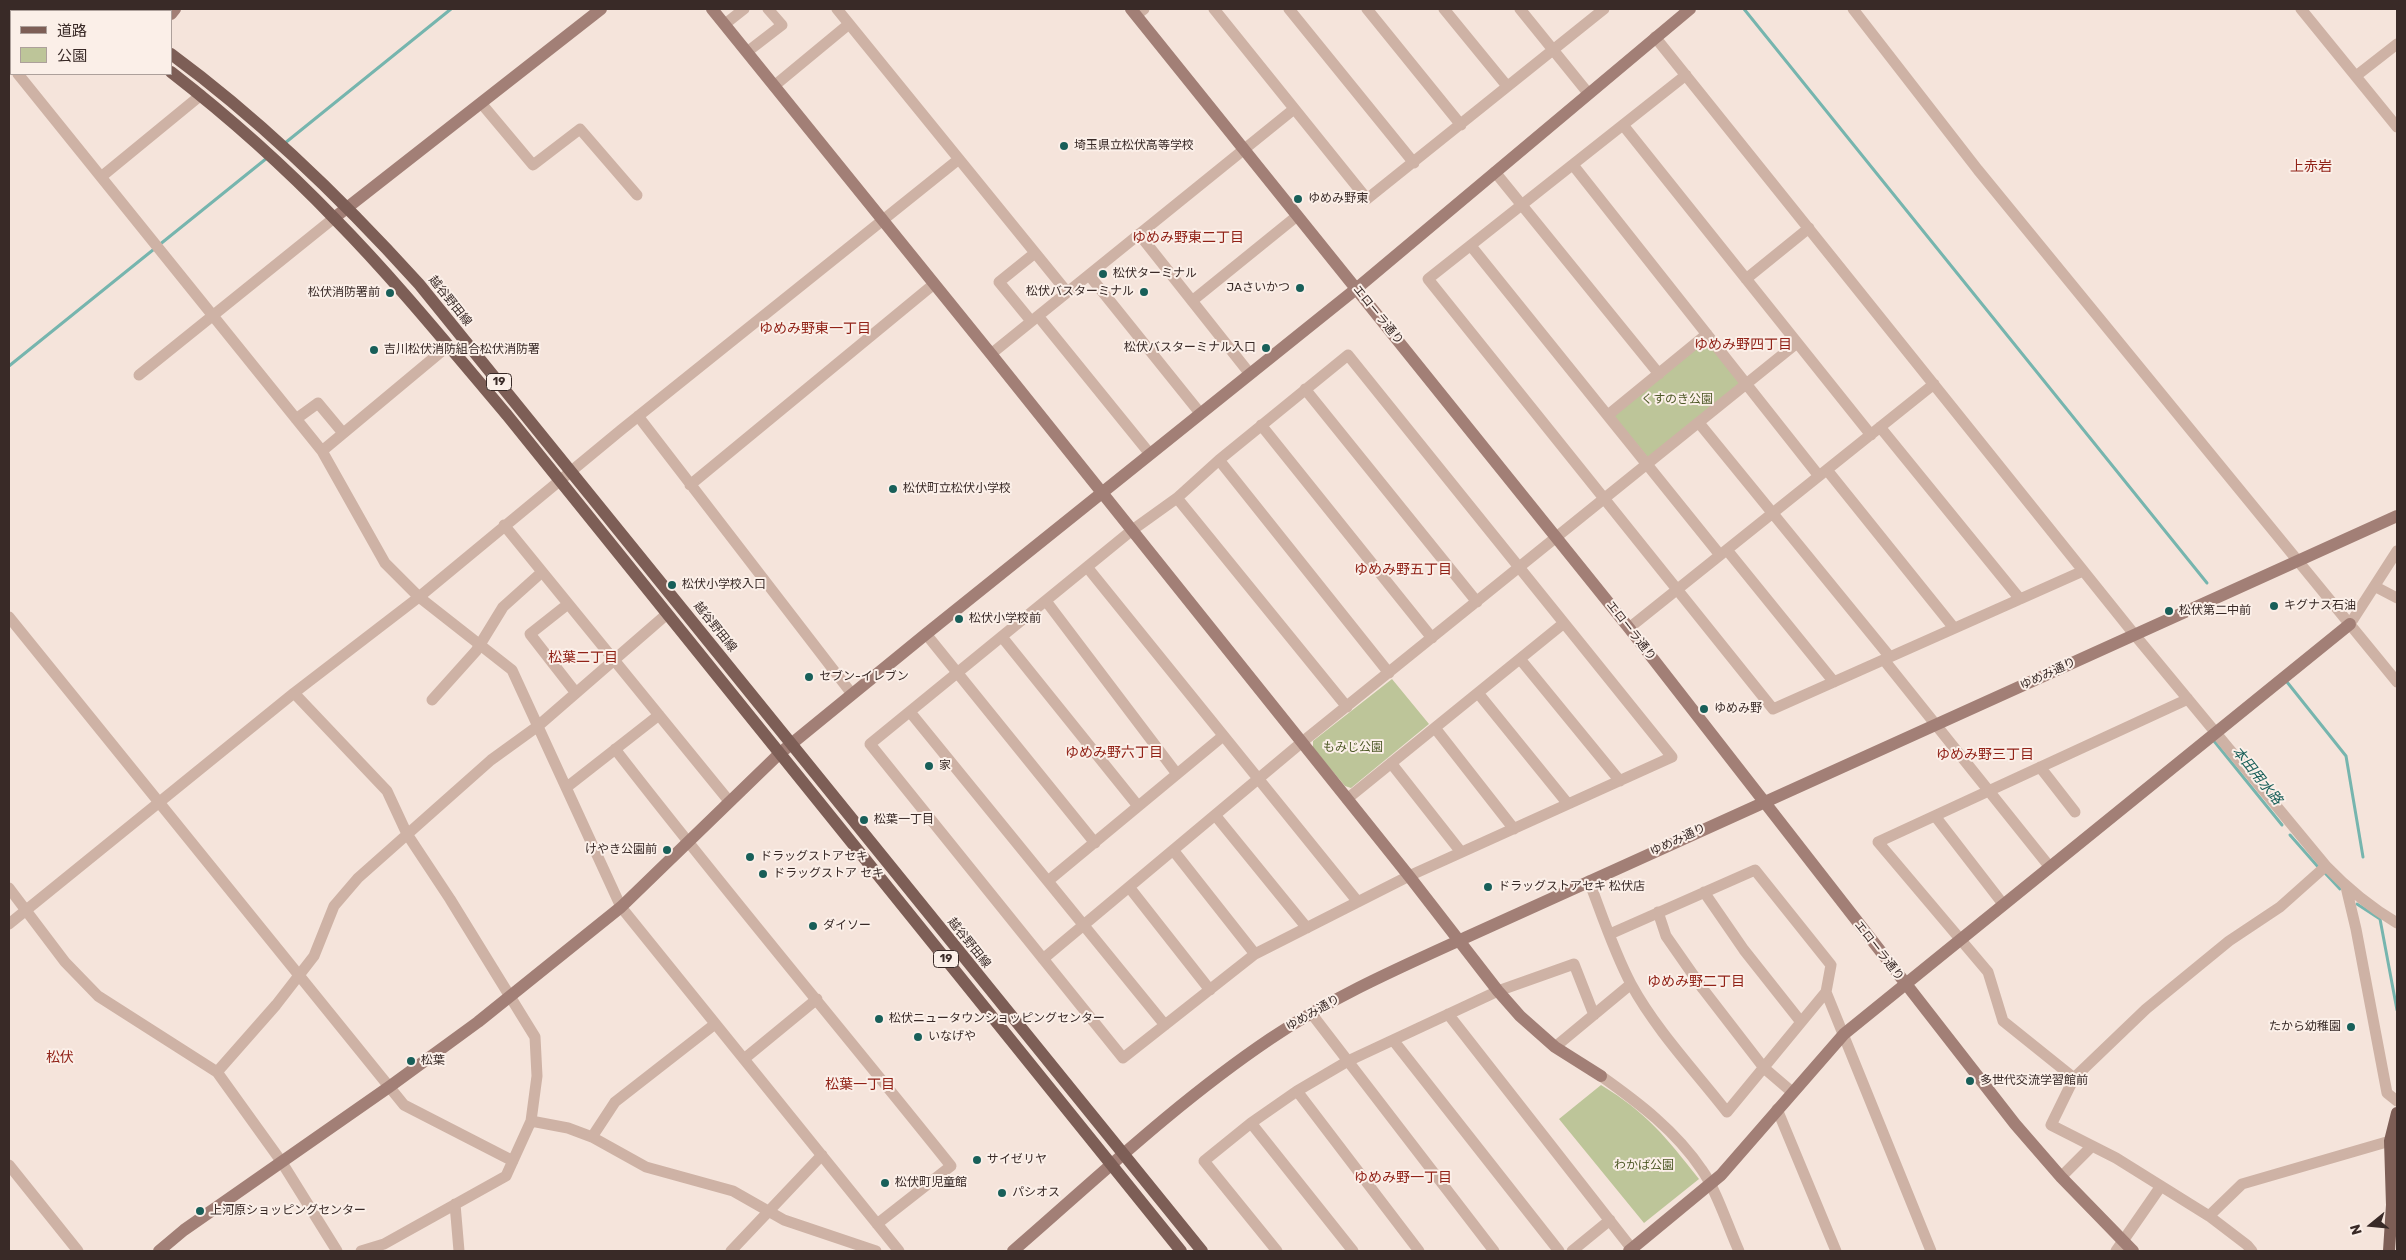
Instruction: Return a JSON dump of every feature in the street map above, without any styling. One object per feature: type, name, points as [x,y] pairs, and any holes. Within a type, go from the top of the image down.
[{"type":"main road","name":"越谷野田線","points":[[172,55],[240,108],[348,208],[419,284],[1202,1251]]},
{"type":"main road","name":"19","points":[[172,73],[201,95],[281,166],[334,218],[448,346],[507,415],[558,481],[1181,1251]]},
{"type":"main road","points":[[2389,1251],[2392,1205],[2390,1141],[2397,1113]]},
{"type":"street","points":[[139,375],[334,218],[600,9]]},
{"type":"street","points":[[712,9],[1409,876],[1498,991],[1520,1016],[1555,1047],[1644,1106],[1663,1123],[1703,1171],[1739,1251]]},
{"type":"street","points":[[725,24],[744,9]]},
{"type":"street","points":[[748,52],[782,26],[768,9]]},
{"type":"street","points":[[837,9],[1067,292]]},
{"type":"street","points":[[1289,9],[1414,162]]},
{"type":"street","points":[[1367,9],[1461,125]]},
{"type":"street","points":[[1444,9],[1507,86]]},
{"type":"street","points":[[1520,9],[1588,93]]},
{"type":"street","points":[[159,1251],[184,1230],[389,1087],[621,907],[779,754],[1356,289],[1690,9]]},
{"type":"street","points":[[1853,9],[1978,170],[2397,682]]},
{"type":"street","points":[[2301,9],[2397,127]]},
{"type":"street","points":[[1220,11],[1294,109],[1367,199],[1553,50],[1598,10]]},
{"type":"street","name":"エローラ通り","points":[[1137,11],[1297,216],[1629,628],[1904,984],[2015,1124],[2120,1246],[2133,1251]]},
{"type":"street","points":[[774,86],[849,24]]},
{"type":"street","points":[[1655,37],[2083,571],[2326,866],[2346,887],[2374,910],[2397,922]]},
{"type":"street","points":[[2356,76],[2397,44]]},
{"type":"street","points":[[19,75],[211,316],[322,451],[385,563],[419,597],[512,670],[621,907],[900,1251]]},
{"type":"street","points":[[1686,75],[1428,280],[1773,709],[2083,571]]},
{"type":"street","points":[[101,177],[201,95]]},
{"type":"street","points":[[481,104],[533,165],[580,129],[637,195]]},
{"type":"street","points":[[991,354],[1294,109]]},
{"type":"street","points":[[1623,125],[1871,435]]},
{"type":"street","points":[[9,924],[294,693],[419,597],[638,416],[884,221],[959,159]]},
{"type":"street","points":[[1573,165],[1747,384],[1954,628]]},
{"type":"street","points":[[1495,172],[1659,374]]},
{"type":"street","points":[[1192,301],[1297,216]]},
{"type":"street","points":[[1746,279],[1809,228]]},
{"type":"street","points":[[1139,234],[1250,374]]},
{"type":"street","points":[[1471,246],[1648,464],[1834,682]]},
{"type":"street","points":[[1035,253],[999,282],[1035,319],[1150,454]]},
{"type":"street","points":[[1089,274],[1200,413]]},
{"type":"street","points":[[690,485],[934,284]]},
{"type":"street","points":[[1608,415],[1707,334]]},
{"type":"street","points":[[1043,959],[1346,707],[1797,343]]},
{"type":"street","points":[[322,451],[448,346]]},
{"type":"street","points":[[1348,355],[1672,757],[1409,876],[1255,954],[1123,1058],[870,744],[1131,531],[1177,498],[1261,425],[1348,355]]},
{"type":"street","points":[[1629,628],[1934,384]]},
{"type":"street","points":[[1305,389],[1477,602]]},
{"type":"street","points":[[296,419],[318,403],[343,433]]},
{"type":"street","points":[[638,416],[852,694]]},
{"type":"street","points":[[1699,423],[1773,513],[1887,658],[1934,725],[2049,866]]},
{"type":"street","points":[[1261,425],[1432,638]]},
{"type":"street","points":[[1880,427],[2020,599]]},
{"type":"street","points":[[1219,460],[1389,673]]},
{"type":"street","points":[[1177,498],[1346,707]]},
{"type":"street","name":"ゆめみ通り","points":[[1013,1251],[1124,1155],[1242,1058],[1311,1013],[1383,975],[1763,801],[2397,516]]},
{"type":"street","points":[[504,525],[729,801]]},
{"type":"street","points":[[1448,1014],[1610,1220],[1631,1250],[1710,1186],[1844,1034],[2350,624],[2397,551]]},
{"type":"street","points":[[1087,567],[1358,902]]},
{"type":"street","points":[[432,700],[476,651],[503,607],[542,572]]},
{"type":"street","points":[[2376,586],[2397,598]]},
{"type":"street","points":[[1046,601],[1178,774]]},
{"type":"street","points":[[568,604],[530,634],[576,693]]},
{"type":"street","points":[[217,1072],[300,976],[314,956],[334,906],[358,878],[491,760],[538,726],[667,614]]},
{"type":"street","points":[[9,617],[404,1105],[513,1162]]},
{"type":"street","points":[[1347,799],[1564,623]]},
{"type":"street","points":[[926,634],[1095,842]]},
{"type":"street","points":[[1002,637],[1138,806]]},
{"type":"street","points":[[1520,659],[1620,781]]},
{"type":"street","points":[[294,693],[387,791],[407,834],[535,1037],[537,1076],[531,1121],[506,1176],[384,1244],[361,1251]]},
{"type":"street","points":[[1478,693],[1568,804]]},
{"type":"street","points":[[2074,1078],[2003,1021],[1988,972],[1878,842],[2188,699]]},
{"type":"street","points":[[910,712],[1165,1025]]},
{"type":"street","points":[[567,787],[659,715]]},
{"type":"street","points":[[1435,728],[1514,829]]},
{"type":"street","points":[[1048,882],[1223,736]]},
{"type":"street","points":[[615,749],[688,843],[818,999],[951,1166],[877,1224]]},
{"type":"street","points":[[1391,763],[1461,852]]},
{"type":"street","points":[[2040,767],[2075,812]]},
{"type":"street","points":[[1215,815],[1307,928]]},
{"type":"street","points":[[1935,816],[2003,904]]},
{"type":"street","points":[[1173,850],[1255,954]]},
{"type":"street","points":[[2252,1251],[2209,1216],[2116,1158],[2051,1124],[2074,1078],[2146,1009],[2228,941],[2280,907],[2326,866]]},
{"type":"street","points":[[1589,881],[1610,934],[1631,984],[1659,1025],[1727,1112],[1826,992],[1831,965],[1755,870],[1610,934]]},
{"type":"street","points":[[1129,887],[1210,990]]},
{"type":"street","points":[[2346,887],[2356,929],[2387,1093],[2397,1101]]},
{"type":"street","points":[[9,888],[65,962],[98,996],[217,1072],[281,1161],[337,1251]]},
{"type":"street","points":[[1704,892],[1744,950],[1801,1022]]},
{"type":"street","points":[[1658,912],[1666,936],[1703,989],[1764,1068],[1792,1092]]},
{"type":"street","points":[[1277,1251],[1204,1161],[1251,1123],[1296,1091],[1348,1061],[1498,991],[1574,964],[1594,1015]]},
{"type":"street","points":[[1555,1047],[1631,984]]},
{"type":"street","points":[[1826,992],[1931,1251]]},
{"type":"street","points":[[744,1059],[818,999]]},
{"type":"street","points":[[1311,1013],[1494,1251]]},
{"type":"street","points":[[592,1138],[615,1102],[715,1024]]},
{"type":"street","points":[[1393,1040],[1559,1251]]},
{"type":"street","points":[[1296,1091],[1419,1251]]},
{"type":"street","points":[[1777,1110],[1836,1251]]},
{"type":"street","points":[[531,1121],[568,1128],[592,1138],[646,1167],[733,1191],[784,1220],[876,1251]]},
{"type":"street","points":[[1251,1123],[1353,1251]]},
{"type":"street","points":[[2209,1216],[2242,1184],[2390,1141]]},
{"type":"street","points":[[2061,1177],[2092,1146]]},
{"type":"street","points":[[731,1251],[771,1211],[822,1155]]},
{"type":"street","points":[[9,1165],[78,1251]]},
{"type":"street","points":[[2120,1246],[2161,1186]]},
{"type":"street","points":[[455,1204],[459,1251]]},
{"type":"street","points":[[1572,1251],[1610,1220]]},
{"type":"green space","name":"くすのき公園","points":[[1706,341],[1741,383],[1649,459],[1614,416]]},
{"type":"green space","name":"もみじ公園","points":[[1392,679],[1429,724],[1351,788],[1345,786],[1313,748],[1313,741]]},
{"type":"green space","name":"わかば公園","points":[[1601,1085],[1644,1116],[1699,1179],[1644,1223],[1559,1119]]},
{"type":"waterway","points":[[285,143],[451,9]]},
{"type":"waterway","points":[[1744,9],[2207,583]]},
{"type":"waterway","points":[[9,366],[267,158]]},
{"type":"waterway","points":[[2287,682],[2346,756],[2363,857]]},
{"type":"waterway","name":"本田用水路","points":[[2214,741],[2282,825]]},
{"type":"waterway","name":"本田用水路","points":[[2290,835],[2319,868]]},
{"type":"waterway","name":"本田用水路","points":[[2325,873],[2340,889]]},
{"type":"waterway","name":"本田用水路","points":[[2357,904],[2380,919],[2397,1010]]},
{"type":"place","name":"埼玉県立松伏高等学校","points":[[1064,146]]},
{"type":"place","name":"ゆめみ野東","points":[[1298,199]]},
{"type":"place","name":"松伏ターミナル","points":[[1103,274]]},
{"type":"place","name":"JAさいかつ","points":[[1300,288]]},
{"type":"place","name":"松伏バスターミナル","points":[[1144,292]]},
{"type":"place","name":"松伏消防署前","points":[[390,293]]},
{"type":"place","name":"松伏バスターミナル入口","points":[[1266,348]]},
{"type":"place","name":"吉川松伏消防組合松伏消防署","points":[[374,350]]},
{"type":"place","name":"松伏町立松伏小学校","points":[[893,489]]},
{"type":"place","name":"松伏小学校入口","points":[[672,585]]},
{"type":"place","name":"キグナス石油","points":[[2274,606]]},
{"type":"place","name":"松伏第二中前","points":[[2169,611]]},
{"type":"place","name":"松伏小学校前","points":[[959,619]]},
{"type":"place","name":"セブン-イレブン","points":[[809,677]]},
{"type":"place","name":"ゆめみ野","points":[[1704,709]]},
{"type":"place","name":"家","points":[[929,766]]},
{"type":"place","name":"松葉一丁目","points":[[864,820]]},
{"type":"place","name":"けやき公園前","points":[[667,850]]},
{"type":"place","name":"ドラッグストアセキ","points":[[750,857]]},
{"type":"place","name":"ドラッグストア セキ","points":[[763,874]]},
{"type":"place","name":"ドラッグストアセキ 松伏店","points":[[1488,887]]},
{"type":"place","name":"ダイソー","points":[[813,926]]},
{"type":"place","name":"松伏ニュータウンショッピングセンター","points":[[879,1019]]},
{"type":"place","name":"たから幼稚園","points":[[2351,1027]]},
{"type":"place","name":"いなげや","points":[[918,1037]]},
{"type":"place","name":"松葉","points":[[411,1061]]},
{"type":"place","name":"多世代交流学習館前","points":[[1970,1081]]},
{"type":"place","name":"サイゼリヤ","points":[[977,1160]]},
{"type":"place","name":"松伏町児童館","points":[[885,1183]]},
{"type":"place","name":"パシオス","points":[[1002,1193]]},
{"type":"place","name":"上河原ショッピングセンター","points":[[200,1211]]},
{"type":"district","name":"上赤岩","points":[[2311,167]]},
{"type":"district","name":"ゆめみ野東二丁目","points":[[1188,238]]},
{"type":"district","name":"ゆめみ野東一丁目","points":[[815,329]]},
{"type":"district","name":"ゆめみ野四丁目","points":[[1743,345]]},
{"type":"district","name":"ゆめみ野五丁目","points":[[1403,570]]},
{"type":"district","name":"松葉二丁目","points":[[583,658]]},
{"type":"district","name":"ゆめみ野六丁目","points":[[1114,753]]},
{"type":"district","name":"ゆめみ野三丁目","points":[[1985,755]]},
{"type":"district","name":"ゆめみ野二丁目","points":[[1696,982]]},
{"type":"district","name":"松伏","points":[[60,1058]]},
{"type":"district","name":"松葉一丁目","points":[[860,1085]]},
{"type":"district","name":"ゆめみ野一丁目","points":[[1403,1178]]}]
